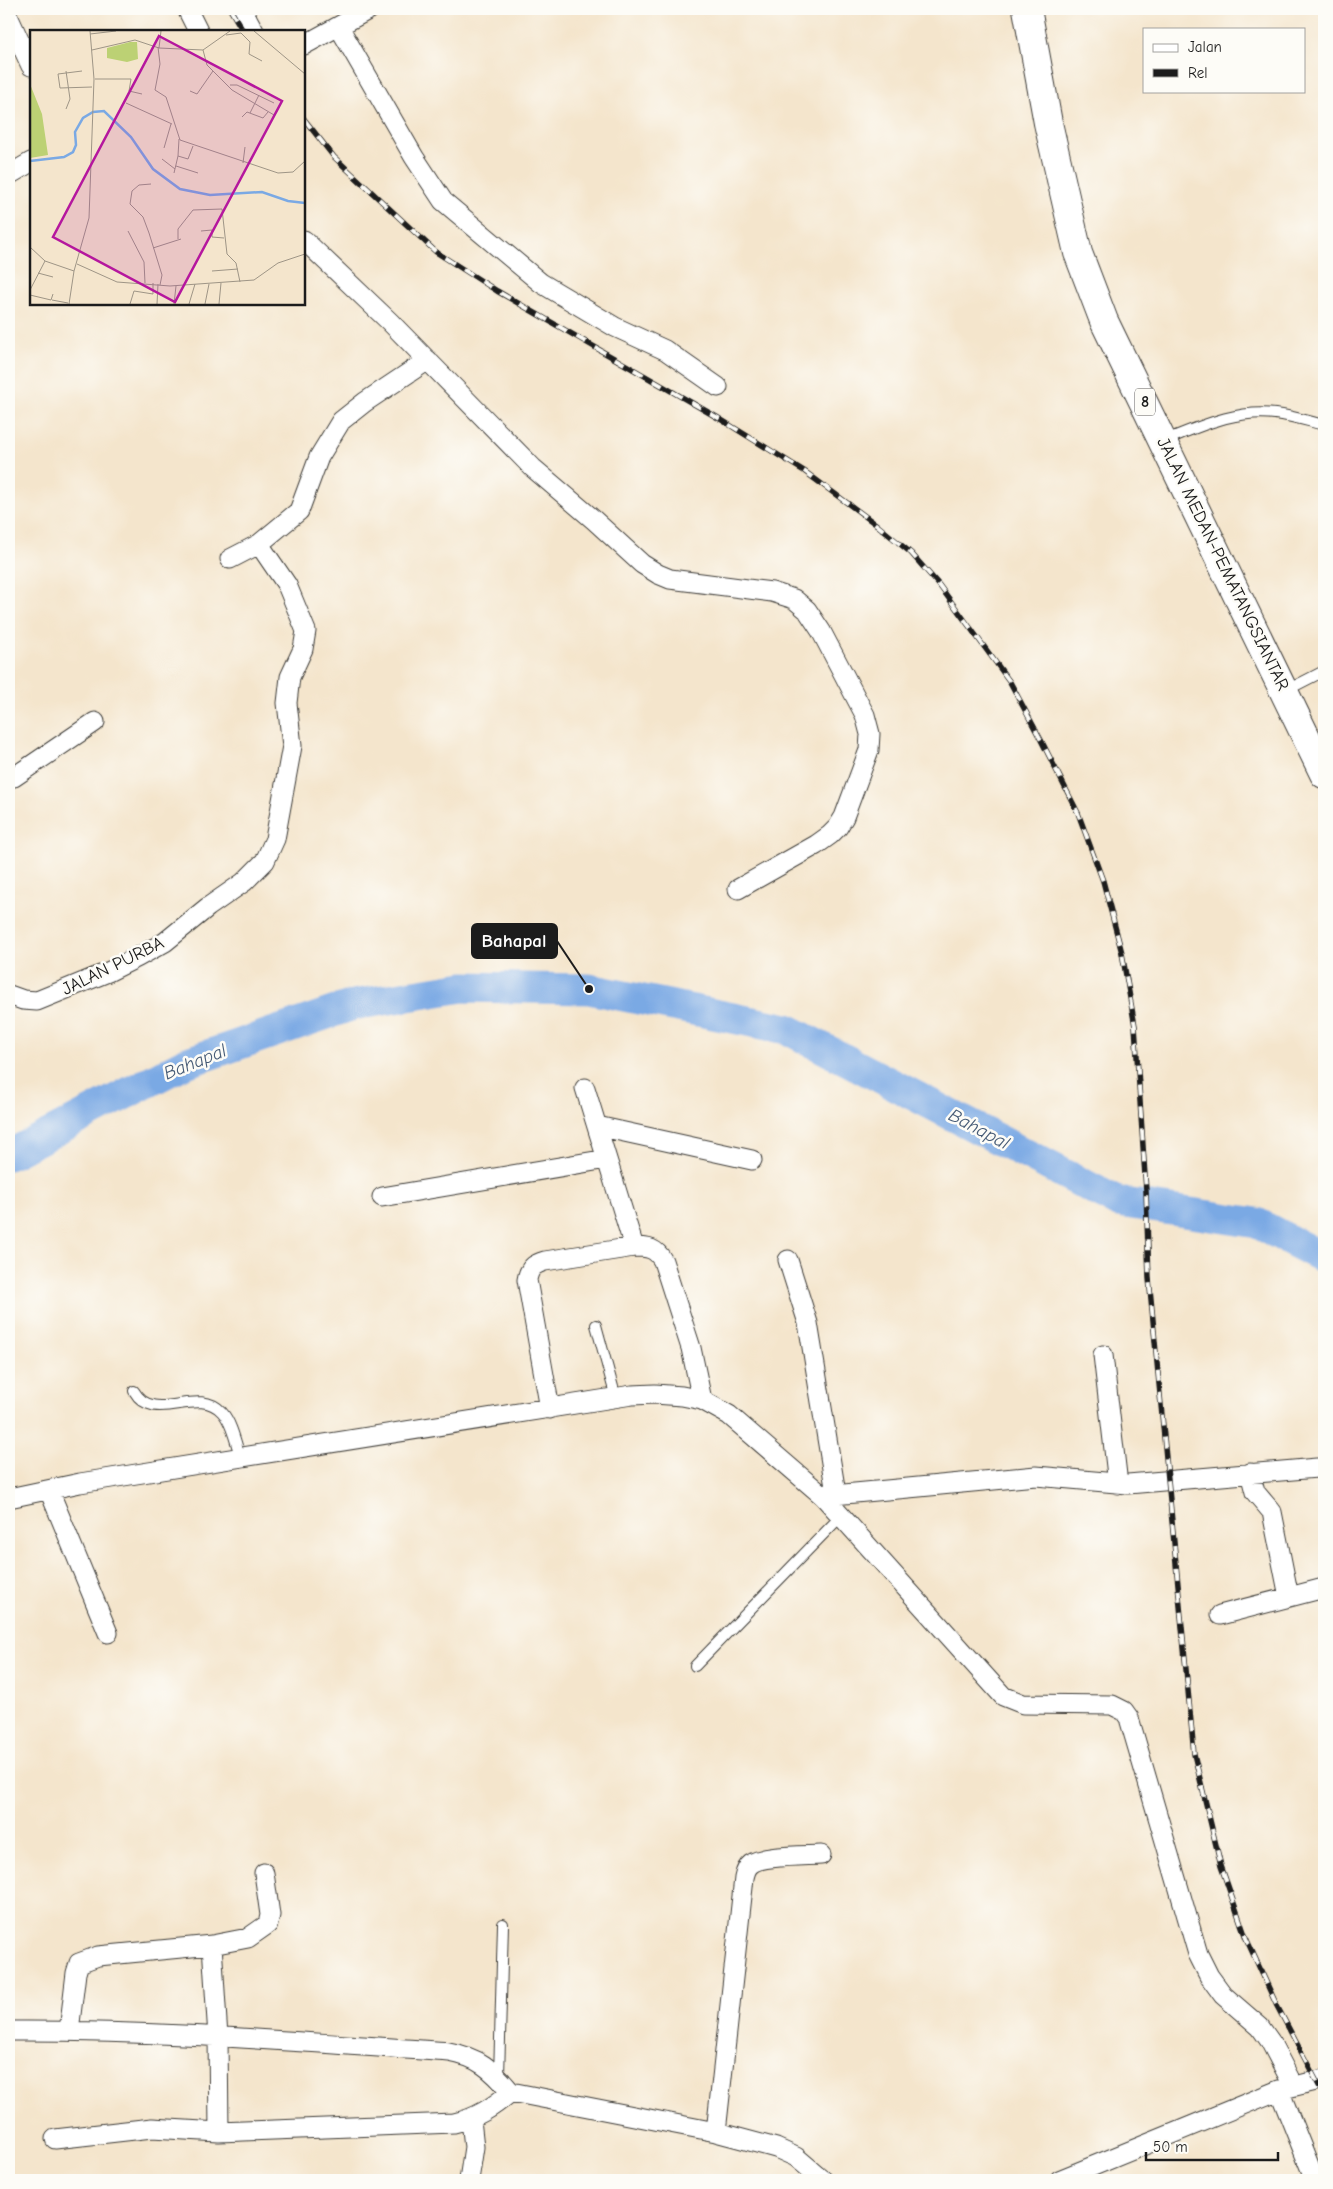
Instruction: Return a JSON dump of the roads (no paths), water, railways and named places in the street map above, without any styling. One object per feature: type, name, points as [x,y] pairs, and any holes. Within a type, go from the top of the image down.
[{"type":"highway","name":"JALAN MEDAN-PEMATANGSIANTAR","points":[[1027,9],[1048,124],[1078,253],[1104,321],[1324,774]]},
{"type":"street","points":[[187,9],[198,30]]},
{"type":"street","points":[[242,9],[253,30]]},
{"type":"street","points":[[305,44],[370,9]]},
{"type":"street","points":[[9,18],[30,64]]},
{"type":"street","points":[[339,27],[414,157],[443,201],[541,284],[615,328],[665,350],[718,387]]},
{"type":"street","points":[[9,175],[30,163]]},
{"type":"street","points":[[305,241],[390,322],[533,468],[642,564],[670,579],[772,592],[794,599],[807,610],[821,630],[865,715],[870,734],[869,750],[844,817],[830,836],[738,889]]},
{"type":"street","points":[[230,559],[259,544],[299,511],[319,458],[341,421],[365,402],[428,360]]},
{"type":"street","name":"JALAN PURBA","points":[[9,994],[23,1000],[36,1001],[108,972],[165,942],[208,907],[244,882],[265,861],[275,839],[292,746],[287,703],[290,678],[303,649],[306,631],[287,585],[259,544]]},
{"type":"street","points":[[9,778],[14,777],[95,722]]},
{"type":"street","points":[[585,1088],[634,1247]]},
{"type":"street","points":[[597,1126],[752,1160]]},
{"type":"street","points":[[382,1197],[607,1159]]},
{"type":"street","points":[[550,1409],[527,1280],[528,1272],[533,1266],[546,1261],[634,1247],[646,1247],[655,1250],[663,1261],[691,1348],[702,1400]]},
{"type":"street","points":[[788,1260],[808,1323],[829,1495]]},
{"type":"street","points":[[1103,1355],[1118,1484]]},
{"type":"street","points":[[9,1498],[241,1458],[616,1398],[655,1394],[702,1400],[729,1415],[829,1495],[841,1516],[1003,1696],[1023,1704],[1112,1705],[1124,1711],[1129,1718],[1198,1954],[1209,1976],[1223,1995],[1260,2027],[1270,2041],[1315,2180]]},
{"type":"street","points":[[829,1495],[1036,1476],[1118,1484],[1317,1468]]},
{"type":"street","points":[[1250,1473],[1255,1492],[1272,1512],[1289,1597]]},
{"type":"street","points":[[49,1490],[108,1633]]},
{"type":"street","points":[[1220,1615],[1324,1588]]},
{"type":"street","points":[[716,2132],[745,1873],[752,1862],[762,1859],[821,1855]]},
{"type":"street","points":[[69,2031],[76,1972],[79,1963],[87,1958],[212,1945],[248,1938],[268,1924],[270,1915],[264,1873]]},
{"type":"street","points":[[212,1945],[218,2037],[219,2132]]},
{"type":"street","points":[[9,2032],[69,2031],[218,2037],[449,2052],[468,2055],[499,2077],[511,2092],[716,2132],[776,2148],[796,2157],[823,2180]]},
{"type":"street","points":[[1059,2180],[1286,2088],[1324,2079]]},
{"type":"street","points":[[55,2139],[152,2128],[219,2132],[454,2123],[470,2120],[490,2110],[511,2092]]},
{"type":"street","points":[[469,2180],[474,2147],[470,2120]]},
{"type":"lane","points":[[1163,441],[1210,422],[1240,414],[1274,414],[1324,425]]},
{"type":"lane","points":[[1285,691],[1324,671]]},
{"type":"lane","points":[[596,1325],[616,1398]]},
{"type":"lane","points":[[134,1391],[143,1402],[152,1406],[204,1401],[214,1404],[223,1413],[228,1423],[241,1458]]},
{"type":"lane","points":[[695,1666],[841,1516]]},
{"type":"lane","points":[[499,2077],[503,1924]]},
{"type":"waterway","name":"Bahapal","points":[[9,1155],[185,1063],[353,1005],[463,987],[589,989],[787,1029],[1118,1202],[1257,1223],[1324,1258]]},
{"type":"railway","points":[[230,9],[242,30]]},
{"type":"railway","points":[[305,120],[334,157],[436,252],[497,291],[720,419],[804,471],[877,525],[911,553],[939,585],[1010,682],[1041,740],[1078,813],[1103,881],[1122,953],[1135,1026],[1146,1191],[1149,1278],[1194,1754],[1221,1866],[1246,1938],[1277,2006],[1324,2095]]},
{"type":"place","name":"Bahapal","points":[[589,989]]}]
